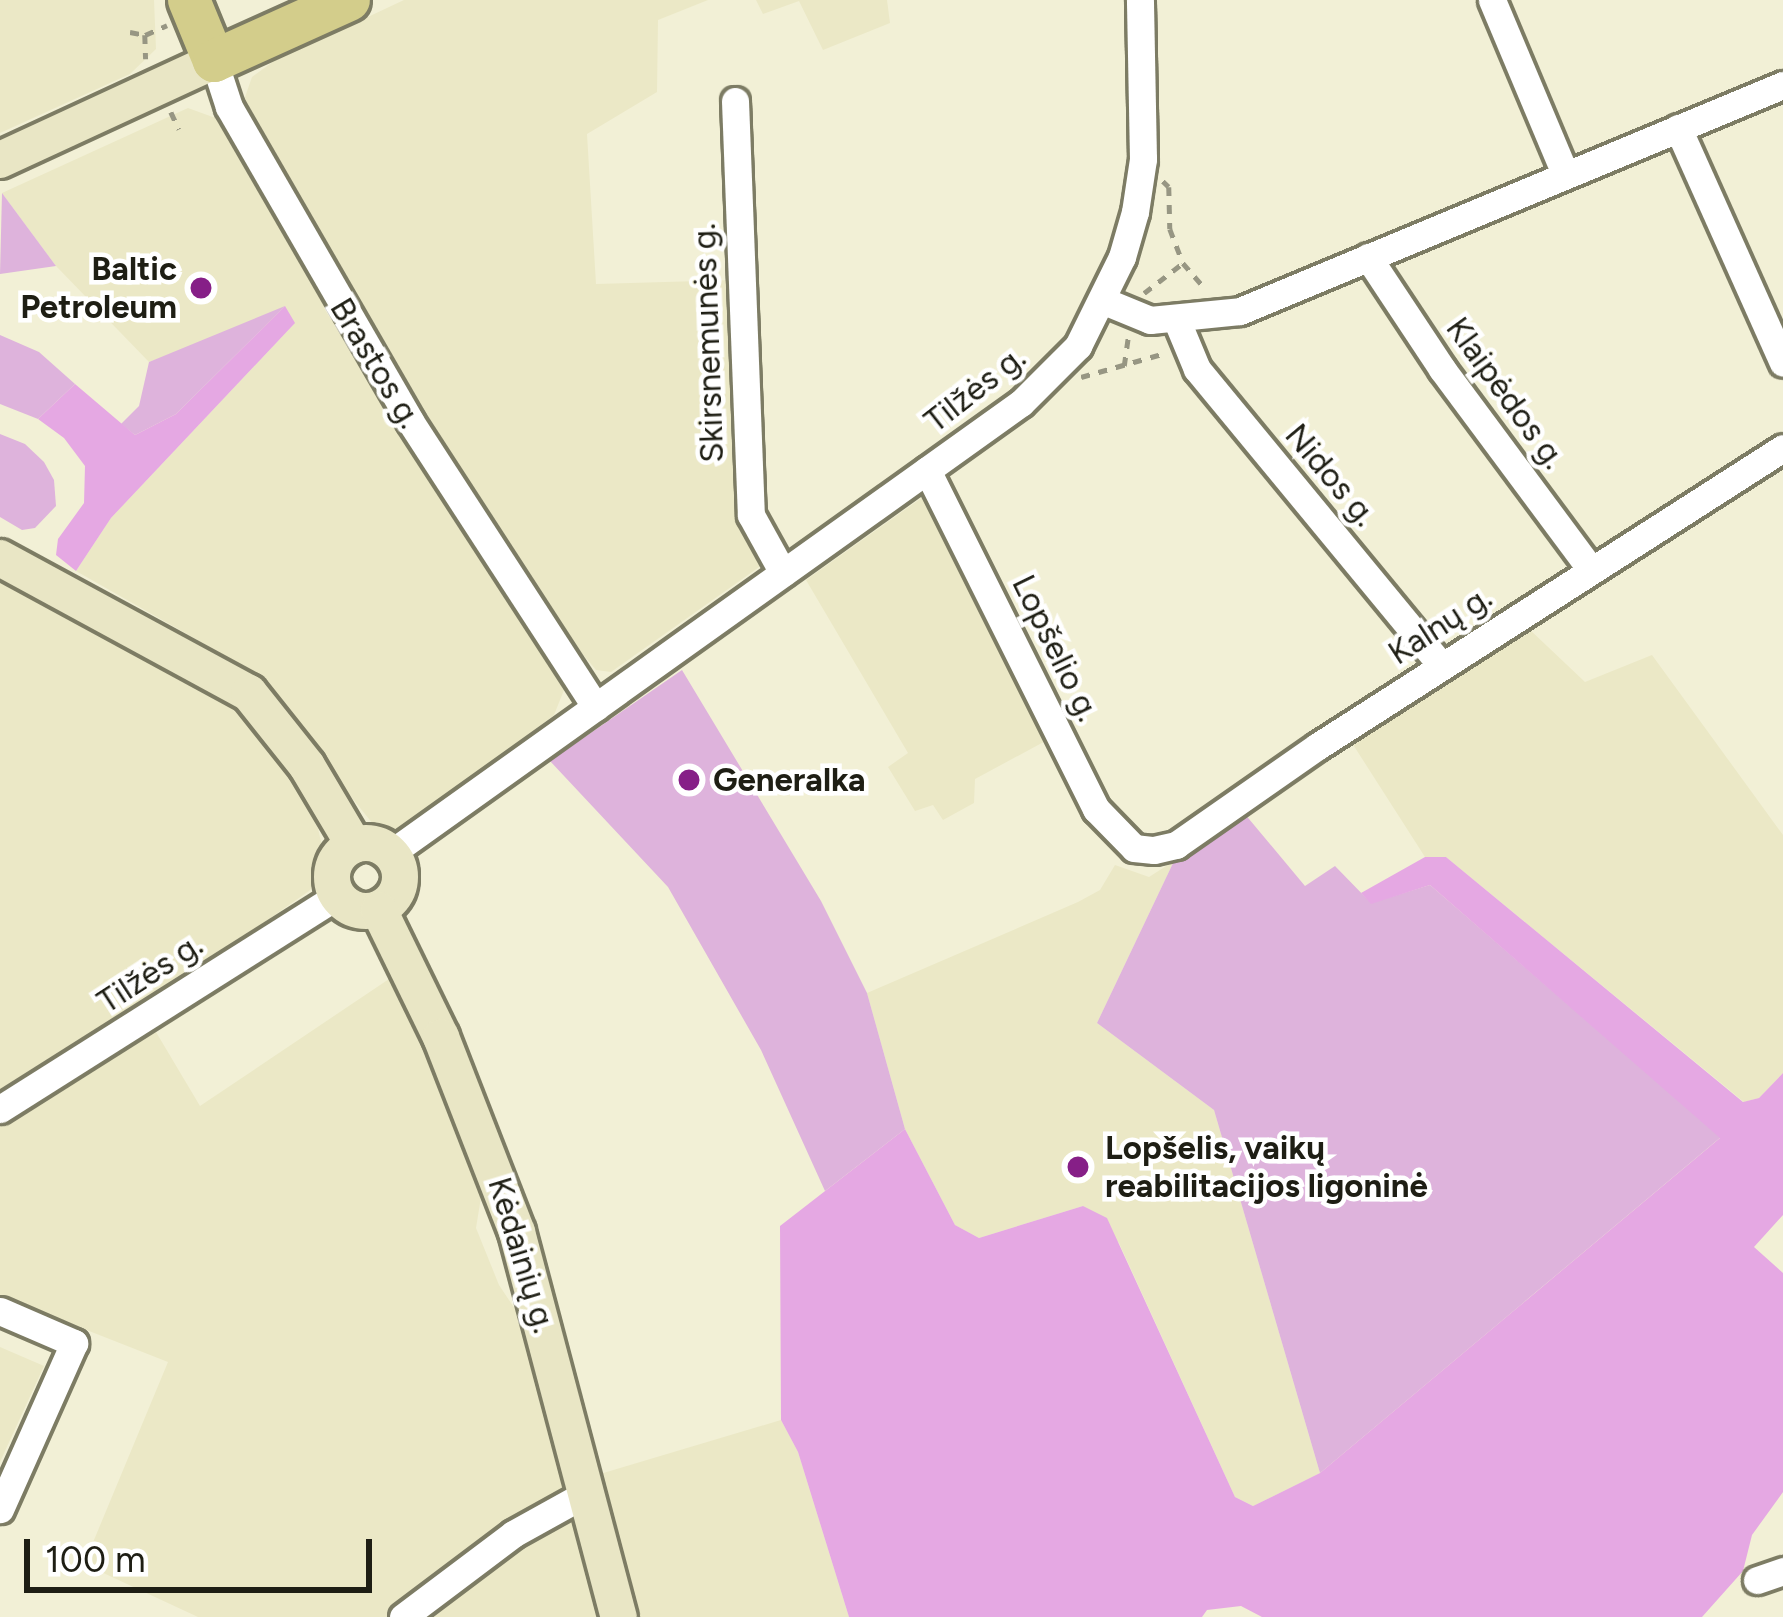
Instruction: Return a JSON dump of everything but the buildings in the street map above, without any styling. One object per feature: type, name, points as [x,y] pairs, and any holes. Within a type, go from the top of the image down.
[{"type":"main road","name":"Brastos g.","points":[[189,0],[214,62]]},
{"type":"main road","points":[[0,160],[349,0]]},
{"type":"main road","points":[[0,558],[249,693],[307,766],[354,845]]},
{"type":"main road","points":[[354,845],[380,845],[391,853],[401,878],[398,891],[379,910],[356,910],[337,896],[332,873],[343,851],[354,845]]},
{"type":"main road","name":"Kėdainių g.","points":[[379,910],[494,1164],[619,1617]]},
{"type":"street","name":"Tilžės g.","points":[[391,853],[1045,385],[1078,346],[1104,301],[1129,234],[1143,159],[1140,0]]},
{"type":"street","points":[[1492,0],[1565,175]]},
{"type":"street","name":"Brastos g.","points":[[214,62],[229,106],[400,405],[596,707]]},
{"type":"street","points":[[1104,301],[1182,333],[1783,85]]},
{"type":"street","name":"Skirsnemunės g.","points":[[735,101],[751,515],[783,573]]},
{"type":"street","points":[[1678,128],[1783,363]]},
{"type":"street","name":"Klaipėdos g.","points":[[1368,257],[1442,369],[1591,568]]},
{"type":"street","name":"Nidos g.","points":[[1182,333],[1197,369],[1442,666]]},
{"type":"street","name":"Kalnų g.","points":[[1134,848],[1176,845],[1591,568],[1783,448]]},
{"type":"street","name":"Lopšelio g.","points":[[927,470],[1096,809],[1134,848]]},
{"type":"street","name":"Tilžės g.","points":[[0,1109],[337,896]]},
{"type":"street","points":[[0,1311],[74,1343],[0,1509]]},
{"type":"street","points":[[403,1617],[512,1534],[587,1493]]},
{"type":"path","points":[[130,32],[146,35]]},
{"type":"path","points":[[1143,159],[1169,187],[1170,229],[1183,263],[1199,284],[1240,311]]},
{"type":"path","points":[[1045,385],[1124,368],[1182,333]]},
{"type":"shaded area","points":[[0,0],[154,0],[156,49],[130,74],[0,133]]},
{"type":"shaded area","points":[[404,0],[708,0],[658,20],[657,92],[587,134],[596,284],[734,280],[741,516],[762,565],[611,672],[596,670],[570,639],[452,462],[250,122],[244,100],[252,77],[274,61]]},
{"type":"shaded area","points":[[756,0],[887,0],[890,23],[823,50],[799,1],[763,14]]},
{"type":"shaded area","points":[[188,108],[221,120],[381,401],[566,685],[554,715],[401,831],[382,835],[271,698],[231,659],[76,571],[111,518],[294,324],[215,338],[149,362],[56,266],[2,193]]},
{"type":"shaded area","points":[[2,193],[56,266],[0,274]]},
{"type":"shaded area","points":[[285,306],[176,414],[135,435],[121,424],[139,406],[149,362]]},
{"type":"shaded area","points":[[285,306],[295,323],[111,518],[76,571],[56,555],[58,539],[84,503],[85,466],[64,438],[38,419],[75,384],[135,435],[176,414]]},
{"type":"shaded area","points":[[0,335],[39,352],[75,384],[38,419],[0,404]]},
{"type":"shaded area","points":[[0,434],[25,444],[54,480],[56,506],[35,528],[22,530],[0,517]]},
{"type":"shaded area","points":[[927,494],[1051,738],[975,779],[974,803],[943,820],[933,805],[915,811],[888,767],[908,753],[806,580]]},
{"type":"shaded area","points":[[0,577],[231,698],[270,743],[318,828],[324,856],[322,877],[309,891],[122,1022],[0,1094]]},
{"type":"shaded area","points":[[1528,628],[1585,682],[1652,655],[1783,835],[1783,1073],[1759,1098],[1744,1102],[1446,857],[1425,857],[1352,743]]},
{"type":"shaded area","points":[[682,670],[821,901],[867,993],[905,1129],[825,1191],[761,1050],[668,887],[550,761]]},
{"type":"shaded area","points":[[1244,813],[1305,886],[1335,866],[1371,903],[1430,885],[1721,1137],[1320,1473],[1214,1110],[1097,1023],[1174,861]]},
{"type":"shaded area","points":[[1425,857],[1446,857],[1743,1102],[1759,1098],[1783,1073],[1783,1215],[1754,1247],[1783,1273],[1783,1492],[1752,1535],[1743,1571],[1702,1617],[1262,1617],[1241,1606],[1207,1610],[1202,1617],[849,1617],[798,1452],[781,1420],[780,1226],[905,1129],[955,1225],[979,1238],[1083,1206],[1107,1218],[1235,1497],[1253,1506],[1320,1473],[1720,1138],[1430,885],[1371,904],[1361,893]]},
{"type":"shaded area","name":"Lopšelis, vaikų reabilitacijos ligoninė","points":[[1174,861],[1097,1023],[1214,1110],[1320,1473],[1253,1506],[1235,1497],[1119,1243],[1083,1206],[979,1238],[955,1225],[905,1129],[867,993],[1078,902],[1100,890],[1115,865],[1149,877]]},
{"type":"shaded area","points":[[395,975],[483,1185],[476,1228],[499,1285],[519,1315],[601,1617],[198,1617],[84,1564],[168,1362],[0,1296],[0,1122],[153,1027],[200,1106]]},
{"type":"shaded area","points":[[0,1347],[44,1366],[0,1462]]},
{"type":"shaded area","points":[[781,1420],[798,1452],[849,1617],[634,1617],[600,1474]]},
{"type":"place","name":"Baltic Petroleum","points":[[201,288]]},
{"type":"place","name":"Generalka","points":[[689,780]]},
{"type":"place","name":"Lopšelis, vaikų reabilitacijos ligoninė","points":[[1078,1167]]}]
